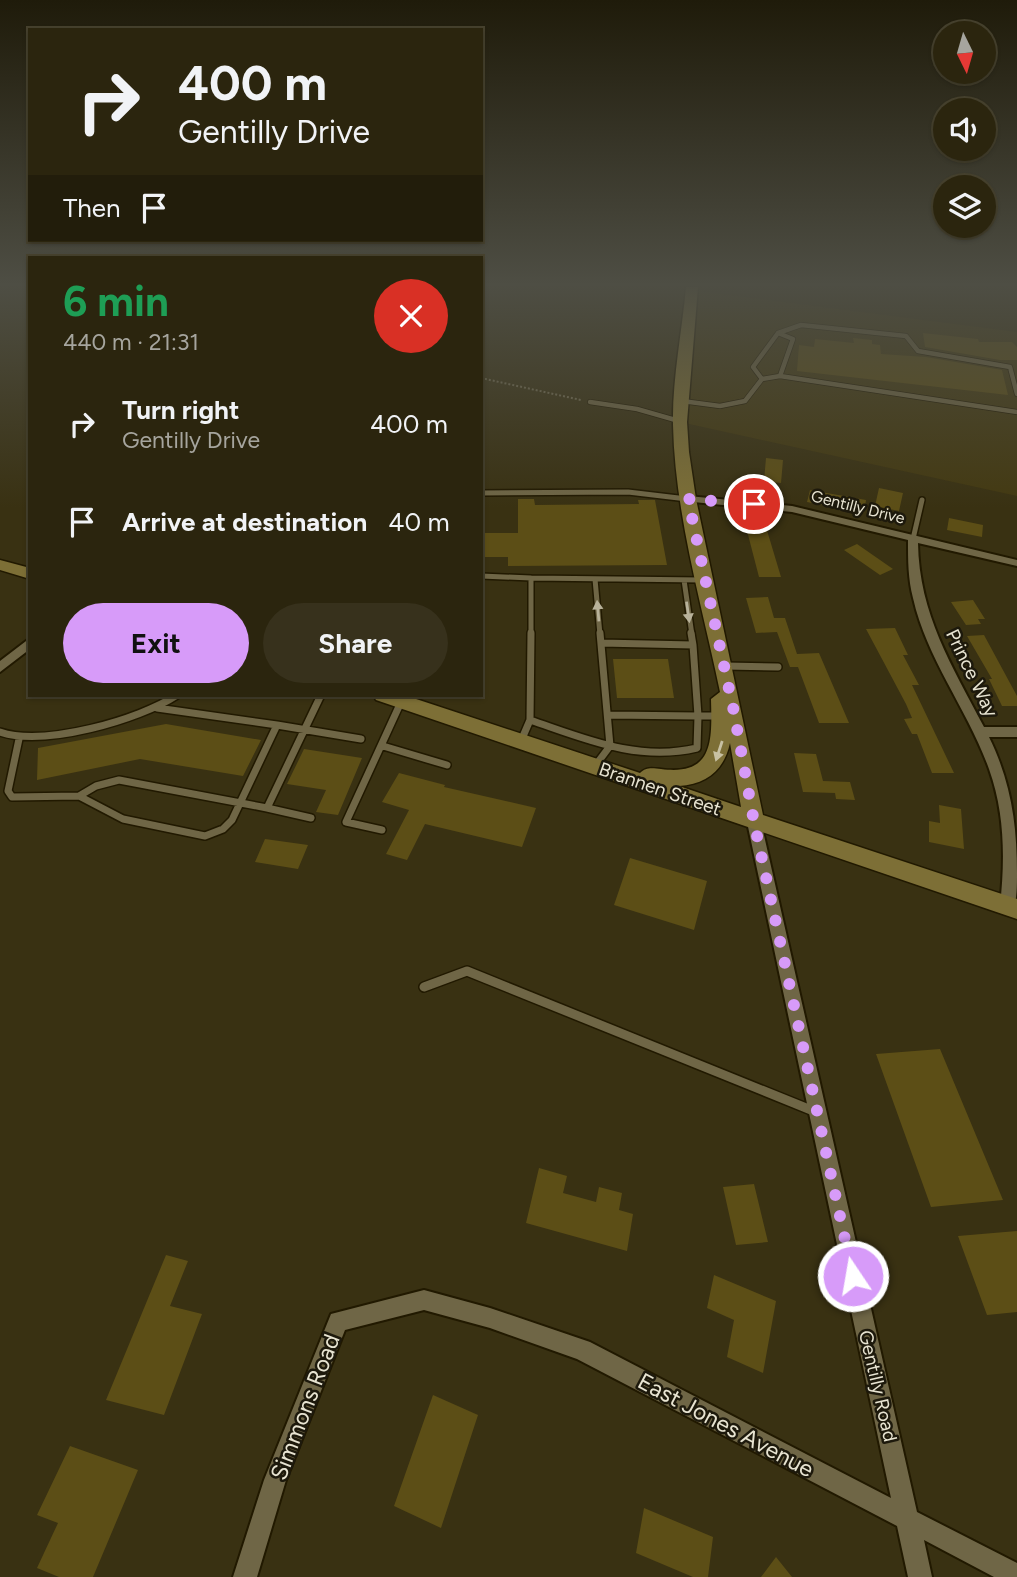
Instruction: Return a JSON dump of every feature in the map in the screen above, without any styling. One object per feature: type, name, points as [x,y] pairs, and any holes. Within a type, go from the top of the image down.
[{"type":"street","name":"Gentilly Road","points":[[685,361],[680,422],[688,499],[718,634],[754,822],[920,1577]]},
{"type":"street","name":"Gentilly Drive","points":[[688,499],[792,509],[1017,564]]},
{"type":"street","name":"Prince Way","points":[[913,539],[914,580],[922,612],[997,770],[1007,814],[1013,908]]},
{"type":"street","points":[[0,565],[28,573]]},
{"type":"street","points":[[594,767],[667,780],[697,775],[715,763],[720,751],[722,716],[718,634]]},
{"type":"street","points":[[0,668],[28,644]]},
{"type":"street","name":"Brannen Street","points":[[391,697],[1013,908]]},
{"type":"street","points":[[980,732],[1017,732]]},
{"type":"street","name":"East Jones Avenue","points":[[424,1300],[491,1318],[582,1350],[1017,1576]]},
{"type":"street","name":"Simmons Road","points":[[244,1577],[275,1480],[338,1321],[424,1300]]},
{"type":"lane","points":[[758,361],[753,367],[762,379]]},
{"type":"lane","points":[[780,376],[785,361]]},
{"type":"lane","points":[[973,361],[1010,367],[1017,394]]},
{"type":"lane","points":[[682,400],[720,406],[745,401],[762,379],[780,376],[1017,412]]},
{"type":"lane","points":[[590,402],[637,409],[680,422]]},
{"type":"lane","points":[[483,493],[628,492],[688,499]]},
{"type":"lane","points":[[913,539],[922,500]]},
{"type":"lane","points":[[483,576],[706,580]]},
{"type":"lane","points":[[520,742],[530,720],[531,578]]},
{"type":"lane","points":[[594,767],[610,747],[610,715],[595,579]]},
{"type":"lane","points":[[530,720],[610,747],[640,752],[689,751],[696,748],[698,716],[693,645],[684,580]]},
{"type":"lane","points":[[601,643],[693,645]]},
{"type":"lane","points":[[724,666],[778,667]]},
{"type":"lane","points":[[0,732],[19,739],[131,717],[158,708],[174,697]]},
{"type":"lane","points":[[267,808],[320,697]]},
{"type":"lane","points":[[382,830],[346,822],[383,746],[388,697]]},
{"type":"lane","points":[[158,708],[361,739]]},
{"type":"lane","points":[[610,715],[722,716]]},
{"type":"lane","points":[[79,796],[94,809],[120,819],[205,836],[228,826],[277,725]]},
{"type":"lane","points":[[19,739],[8,791],[12,797],[79,796],[96,786],[119,780],[311,818]]},
{"type":"lane","points":[[383,746],[447,765]]},
{"type":"lane","points":[[424,987],[467,971],[817,1112]]},
{"type":"path","points":[[483,378],[590,402]]},
{"type":"shaded area","points":[[685,361],[1017,361],[1017,496],[680,422]]},
{"type":"building","points":[[798,361],[947,361],[1002,370],[1008,395],[797,371]]},
{"type":"building","points":[[766,458],[783,460],[781,483],[764,481]]},
{"type":"building","points":[[879,488],[903,493],[899,511],[875,506]]},
{"type":"building","points":[[810,490],[866,500],[864,513],[807,502]]},
{"type":"building","points":[[518,499],[534,499],[535,505],[639,504],[638,500],[655,500],[667,565],[508,566],[508,557],[483,557],[483,533],[518,533]]},
{"type":"building","points":[[949,518],[983,525],[982,537],[947,530]]},
{"type":"building","points":[[746,527],[766,527],[781,577],[759,577]]},
{"type":"building","points":[[857,544],[893,569],[880,575],[844,550]]},
{"type":"building","points":[[768,597],[774,618],[785,618],[797,654],[819,653],[849,723],[819,723],[798,667],[790,667],[777,632],[756,633],[746,598]]},
{"type":"building","points":[[973,600],[985,619],[978,619],[981,624],[966,625],[951,602]]},
{"type":"building","points":[[895,628],[908,655],[903,655],[919,685],[912,685],[954,773],[932,773],[917,734],[912,734],[904,719],[912,718],[906,704],[866,629]]},
{"type":"building","points":[[984,635],[1017,696],[1017,706],[1002,706],[989,679],[992,679],[967,636]]},
{"type":"building","points":[[613,659],[668,659],[674,698],[617,698]]},
{"type":"building","points":[[166,724],[261,740],[243,776],[140,759],[37,780],[38,748]]},
{"type":"building","points":[[304,749],[362,758],[338,815],[316,812],[326,790],[287,784]]},
{"type":"building","points":[[794,753],[816,754],[823,781],[850,782],[855,800],[836,799],[835,793],[803,792]]},
{"type":"building","points":[[399,773],[445,785],[444,787],[536,808],[522,847],[425,824],[407,860],[386,854],[409,810],[382,802]]},
{"type":"building","points":[[939,805],[961,809],[964,849],[929,842],[929,821],[940,823]]},
{"type":"building","points":[[265,839],[308,845],[298,869],[255,862]]},
{"type":"building","points":[[630,858],[707,881],[694,930],[614,905]]},
{"type":"building","points":[[940,1049],[1003,1200],[931,1207],[876,1054]]},
{"type":"building","points":[[539,1168],[567,1176],[563,1193],[596,1202],[599,1187],[622,1193],[619,1210],[633,1214],[627,1251],[526,1223]]},
{"type":"building","points":[[754,1184],[768,1242],[736,1245],[723,1187]]},
{"type":"building","points":[[1017,1231],[1017,1312],[987,1315],[958,1236]]},
{"type":"building","points":[[166,1255],[188,1261],[170,1306],[202,1314],[164,1415],[106,1400]]},
{"type":"building","points":[[714,1275],[776,1301],[763,1373],[727,1357],[734,1320],[707,1308]]},
{"type":"building","points":[[433,1395],[478,1415],[441,1528],[394,1506]]},
{"type":"building","points":[[70,1446],[138,1470],[93,1577],[59,1577],[37,1568],[58,1523],[37,1515]]},
{"type":"building","points":[[644,1508],[713,1537],[708,1577],[693,1577],[636,1553]]},
{"type":"building","points":[[776,1557],[792,1577],[761,1577]]},
{"type":"route","points":[[754,504],[688,499],[734,712],[754,822],[853,1276]]}]
